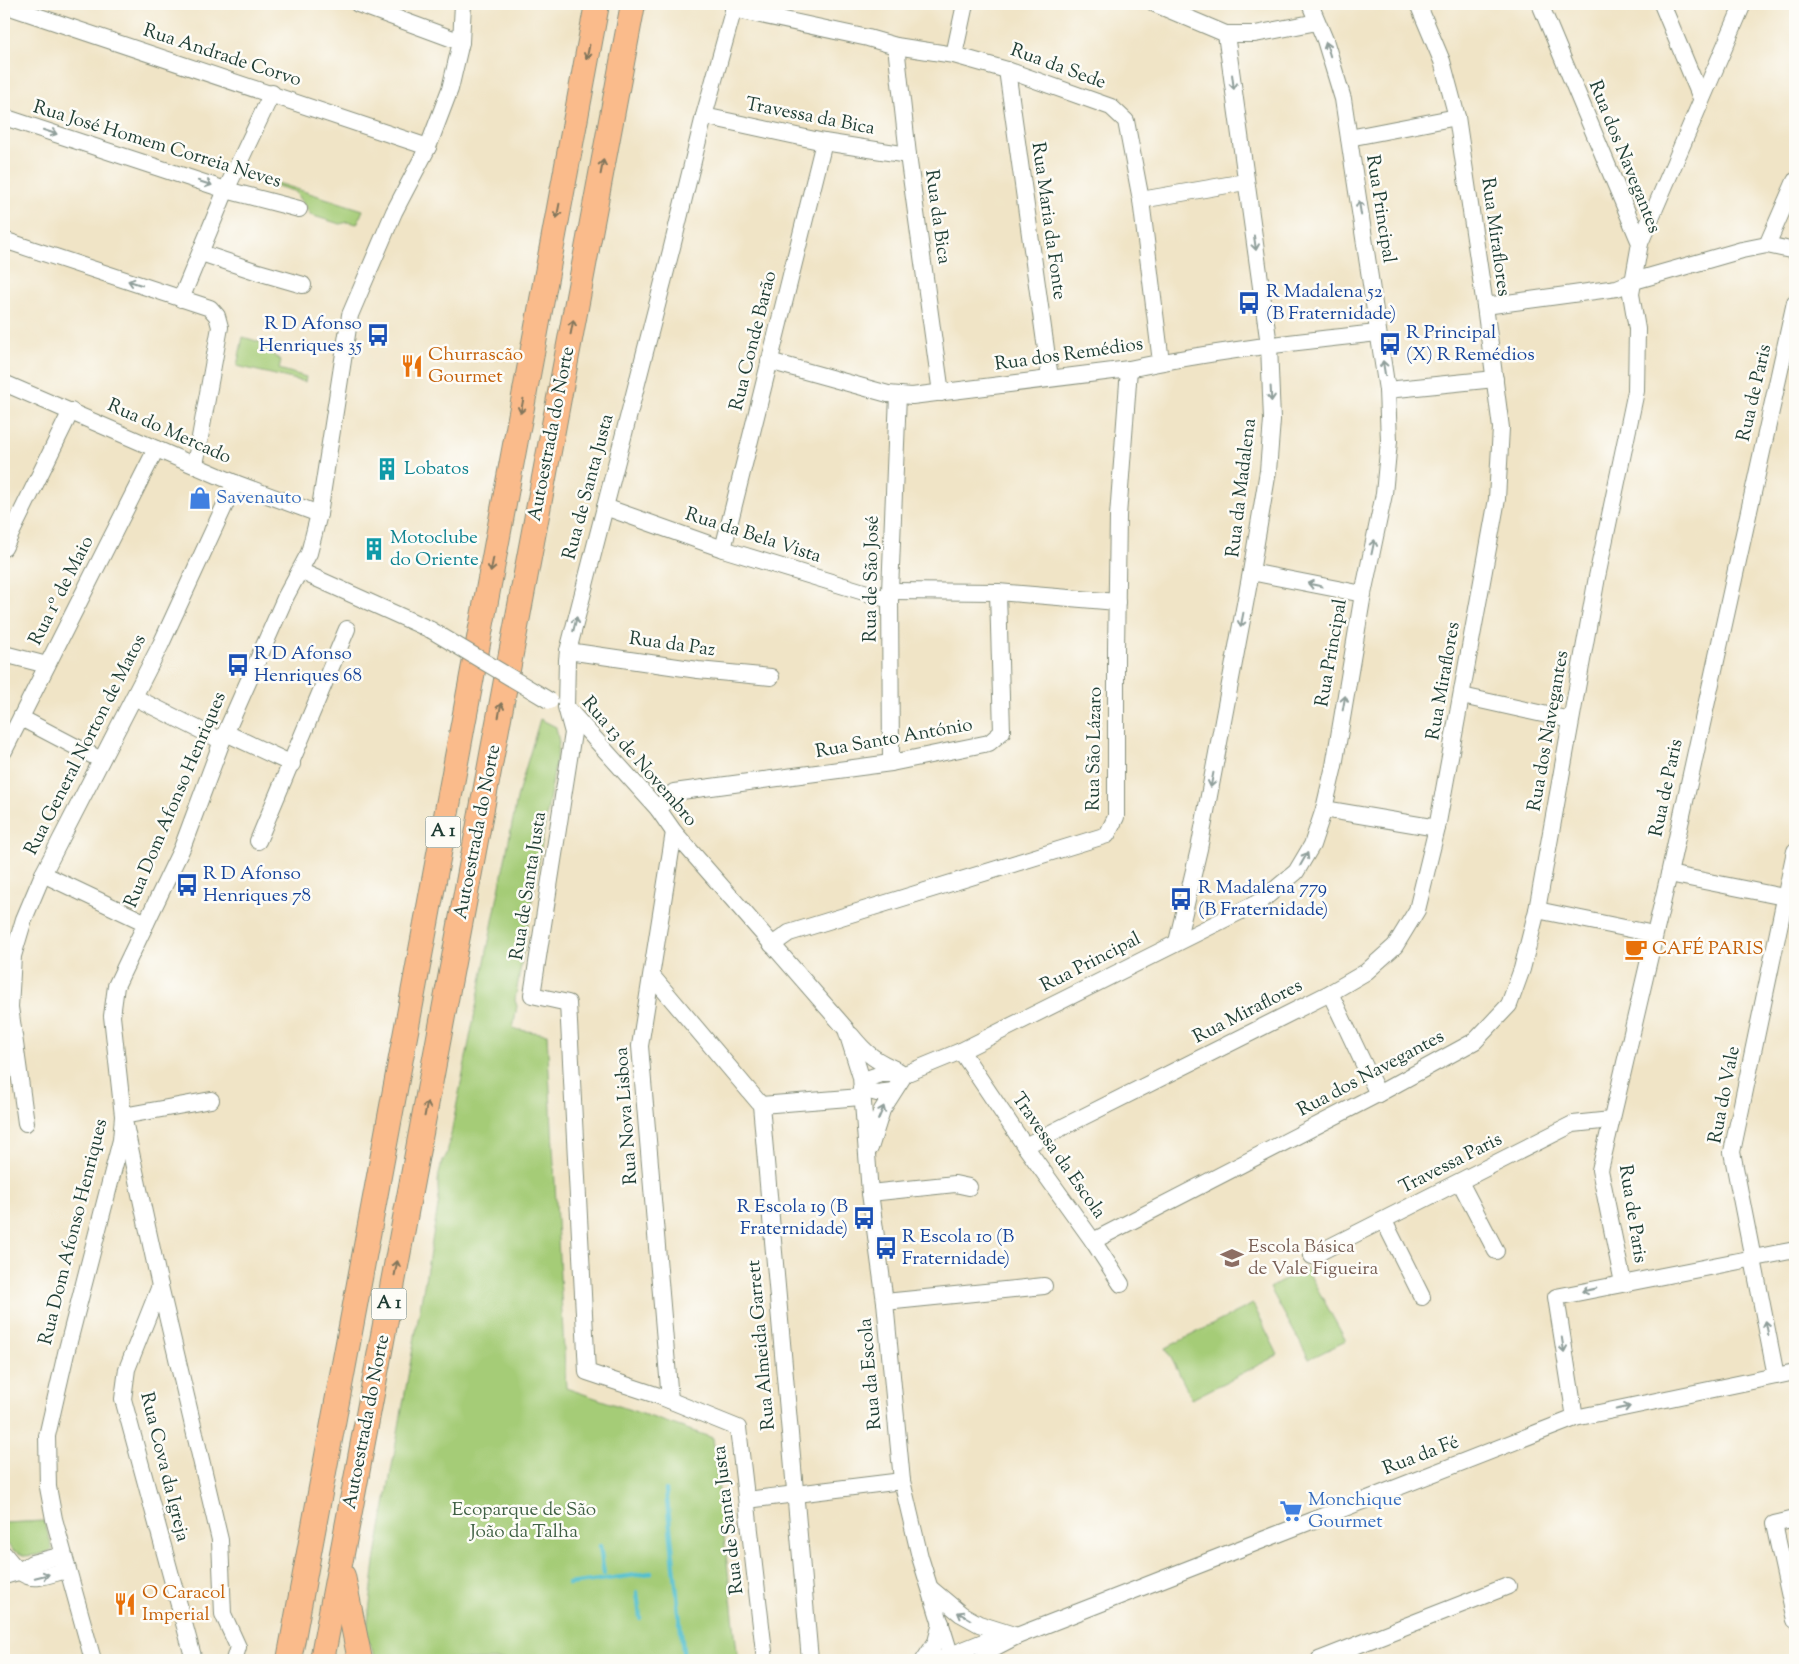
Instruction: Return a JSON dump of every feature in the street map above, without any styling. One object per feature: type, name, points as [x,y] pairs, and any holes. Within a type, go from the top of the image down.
[{"type":"highway","name":"Autoestrada do Norte","points":[[289,1660],[597,4]]},
{"type":"highway","name":"Autoestrada do Norte","points":[[322,1660],[633,4]]},
{"type":"highway","points":[[340,1565],[360,1660]]},
{"type":"street","name":"Rua Andrade Corvo","points":[[4,4],[428,147]]},
{"type":"street","points":[[358,4],[461,42]]},
{"type":"street","name":"Rua Dom Afonso Henriques","points":[[93,1660],[65,1562],[48,1487],[47,1436],[66,1353],[121,1140],[124,1116],[112,1016],[116,986],[182,848],[224,737],[286,596],[309,553],[319,514],[350,314],[394,212],[428,147],[450,89],[461,42],[463,4]]},
{"type":"street","points":[[954,55],[965,4]]},
{"type":"street","points":[[1155,4],[1226,34],[1255,34],[1317,22]]},
{"type":"street","points":[[1190,4],[1196,22]]},
{"type":"street","name":"Rua Principal","points":[[905,1074],[961,1051],[1261,901],[1296,872],[1312,844],[1324,809],[1334,766],[1363,594],[1384,494],[1389,441],[1387,390],[1343,99],[1325,40],[1310,4]]},
{"type":"street","name":"Rua dos Navegantes","points":[[1093,1241],[1378,1094],[1475,1041],[1509,1005],[1522,969],[1537,910],[1570,720],[1636,391],[1637,329],[1632,294],[1640,244],[1540,4]]},
{"type":"street","points":[[1662,4],[1701,98]]},
{"type":"street","points":[[1640,244],[1701,98],[1744,4]]},
{"type":"street","name":"Rua Miraflores","points":[[1025,1146],[1330,993],[1366,972],[1395,946],[1417,910],[1436,828],[1462,696],[1497,499],[1501,428],[1457,117],[1442,60],[1421,5]]},
{"type":"street","name":"Rua da Sede","points":[[734,6],[896,46],[954,55],[1007,70],[1111,108],[1126,121],[1141,200],[1161,362]]},
{"type":"street","name":"Rua de Santa Justa","points":[[734,6],[704,116],[568,650],[566,660],[566,707],[573,733],[532,994],[568,1003],[587,1372],[670,1400],[738,1428],[766,1660]]},
{"type":"street","name":"Rua da Madalena","points":[[1178,942],[1199,849],[1251,572],[1268,471],[1272,420],[1269,345],[1226,34]]},
{"type":"street","name":"Rua da Bica","points":[[896,46],[908,155],[941,393]]},
{"type":"street","name":"Rua Maria da Fonte","points":[[1007,70],[1050,378]]},
{"type":"street","points":[[181,299],[226,190],[272,93]]},
{"type":"street","name":"Travessa da Bica","points":[[704,116],[824,142],[908,155]]},
{"type":"street","name":"Rua José Homem Correia Neves","points":[[4,117],[226,190],[299,209]]},
{"type":"street","points":[[1349,138],[1457,117]]},
{"type":"street","name":"Rua Conde Barão","points":[[723,549],[768,361],[824,142]]},
{"type":"street","points":[[1767,245],[1795,181]]},
{"type":"street","points":[[1141,200],[1246,182]]},
{"type":"street","points":[[4,240],[210,308],[217,316],[220,327],[195,465]]},
{"type":"street","points":[[1485,306],[1617,288],[1634,281],[1742,250],[1767,245],[1795,252]]},
{"type":"street","points":[[201,253],[303,285]]},
{"type":"street","name":"Rua de Paris","points":[[1623,1283],[1600,1170],[1669,874],[1795,302]]},
{"type":"street","name":"Rua dos Remédios","points":[[768,361],[898,395],[941,393],[1129,369],[1269,345],[1378,333]]},
{"type":"street","name":"Rua São Lázaro","points":[[772,945],[789,933],[1107,835],[1116,818],[1118,516],[1129,369]]},
{"type":"street","points":[[1387,390],[1495,379]]},
{"type":"street","name":"Rua do Mercado","points":[[4,383],[71,410],[235,483],[319,514]]},
{"type":"street","name":"Rua de São José","points":[[891,763],[890,595],[898,395]]},
{"type":"street","points":[[4,548],[71,410]]},
{"type":"street","name":"Rua 1º de Maio","points":[[4,748],[21,718],[156,449]]},
{"type":"street","name":"Rua General Norton de Matos","points":[[26,1123],[10,1007],[8,955],[43,874],[134,697],[235,483]]},
{"type":"street","name":"Rua da Bela Vista","points":[[605,507],[723,549],[890,595],[998,592],[1117,602]]},
{"type":"street","name":"Rua 13 de Novembro","points":[[300,571],[431,630],[550,701],[566,707],[658,809],[674,832],[846,1029],[861,1088]]},
{"type":"street","points":[[1251,572],[1363,594]]},
{"type":"street","name":"Rua Santo António","points":[[658,809],[674,792],[891,763],[989,743],[1002,732],[998,592]]},
{"type":"street","points":[[258,841],[347,630]]},
{"type":"street","name":"Rua da Paz","points":[[568,650],[698,670],[771,677]]},
{"type":"street","points":[[4,654],[47,665]]},
{"type":"street","points":[[1462,696],[1570,720]]},
{"type":"street","points":[[134,697],[224,737],[292,764]]},
{"type":"street","points":[[21,718],[101,760]]},
{"type":"street","points":[[1324,809],[1436,828]]},
{"type":"street","name":"Rua Nova Lisboa","points":[[670,1400],[640,1046],[674,832]]},
{"type":"street","name":"Rua do Vale","points":[[1776,1376],[1732,1152],[1795,851]]},
{"type":"street","points":[[43,874],[146,923]]},
{"type":"street","points":[[1669,874],[1784,898]]},
{"type":"street","points":[[1537,910],[1654,934]]},
{"type":"street","points":[[652,976],[761,1104],[861,1088],[877,1093],[893,1091]]},
{"type":"street","points":[[1330,993],[1378,1094]]},
{"type":"street","points":[[846,1029],[865,1052],[880,1063],[905,1074]]},
{"type":"street","name":"Travessa da Escola","points":[[961,1051],[1121,1284]]},
{"type":"street","points":[[861,1088],[869,1078],[880,1074],[905,1074]]},
{"type":"street","points":[[867,1157],[882,1110],[905,1074]]},
{"type":"street","name":"Rua da Escola","points":[[861,1088],[870,1193],[885,1302],[895,1481],[941,1623],[946,1658]]},
{"type":"street","points":[[124,1116],[211,1100]]},
{"type":"street","name":"Rua Almeida Garrett","points":[[761,1104],[810,1660]]},
{"type":"street","name":"Rua Cova da Igreja","points":[[124,1116],[160,1286],[220,1540],[223,1614],[238,1647],[234,1660]]},
{"type":"street","name":"Travessa Paris","points":[[1312,1256],[1573,1124],[1611,1120]]},
{"type":"street","points":[[1460,1182],[1496,1252]]},
{"type":"street","points":[[870,1193],[955,1184],[969,1187]]},
{"type":"street","points":[[1384,1221],[1422,1298]]},
{"type":"street","points":[[1575,1418],[1556,1297],[1795,1250]]},
{"type":"street","name":"Rua Cova da Igreja","points":[[160,1286],[127,1369],[123,1399],[194,1660]]},
{"type":"street","points":[[885,1302],[1044,1286]]},
{"type":"street","name":"Rua da Fé","points":[[946,1658],[1575,1418],[1795,1372]]},
{"type":"street","points":[[747,1500],[895,1481]]},
{"type":"street","points":[[1795,1519],[1774,1524],[1795,1620]]},
{"type":"street","points":[[4,1554],[11,1574],[34,1578],[65,1562]]},
{"type":"street","points":[[1319,1660],[1508,1586]]},
{"type":"street","points":[[929,1587],[961,1614],[979,1624],[1011,1634]]},
{"type":"street","points":[[924,1660],[936,1642],[941,1623]]},
{"type":"street","name":"Rua da Fé","points":[[982,1660],[988,1652],[1011,1634]]},
{"type":"green space","points":[[249,174],[363,210],[357,224],[348,222],[340,224],[310,215],[296,192],[249,177]]},
{"type":"green space","points":[[243,337],[273,346],[274,356],[281,360],[279,369],[306,377],[305,382],[237,366]]},
{"type":"green space","name":"Ecoparque de São João da Talha","points":[[540,719],[556,727],[559,743],[515,1000],[517,1006],[513,1029],[547,1034],[566,1388],[713,1438],[738,1660],[377,1660],[366,1637],[375,1562],[439,1201],[438,1176],[447,1154],[518,794]]},
{"type":"green space","points":[[1306,1268],[1346,1341],[1309,1359],[1270,1288]]},
{"type":"green space","points":[[1253,1304],[1278,1355],[1192,1399],[1166,1348]]},
{"type":"green space","points":[[44,1521],[53,1550],[38,1555],[25,1556],[12,1550],[4,1539],[4,1523]]},
{"type":"waterway","points":[[666,1490],[684,1660]]},
{"type":"waterway","points":[[600,1546],[604,1574]]},
{"type":"waterway","points":[[569,1584],[651,1573]]},
{"type":"waterway","points":[[637,1592],[640,1618]]},
{"type":"place","name":"R Madalena 52 (B Fraternidade)","points":[[1249,303]]},
{"type":"place","name":"R D Afonso Henriques 35","points":[[378,335]]},
{"type":"place","name":"R Principal (X) R Remédios","points":[[1390,344]]},
{"type":"place","name":"Churrascão Gourmet","points":[[412,366]]},
{"type":"place","name":"Lobatos","points":[[387,469]]},
{"type":"place","name":"Savenauto","points":[[200,498]]},
{"type":"place","name":"Motoclube do Oriente","points":[[374,549]]},
{"type":"place","name":"R D Afonso Henriques 68","points":[[238,665]]},
{"type":"place","name":"R D Afonso Henriques 78","points":[[187,885]]},
{"type":"place","name":"R Madalena 779 (B Fraternidade)","points":[[1181,899]]},
{"type":"place","name":"CAFÉ PARIS","points":[[1636,949]]},
{"type":"place","name":"R Escola 19 (B Fraternidade)","points":[[864,1218]]},
{"type":"place","name":"R Escola 10 (B Fraternidade)","points":[[886,1248]]},
{"type":"place","name":"Escola Básica de Vale Figueira","points":[[1232,1258]]},
{"type":"place","name":"Monchique Gourmet","points":[[1291,1511]]},
{"type":"place","name":"O Caracol Imperial","points":[[125,1604]]}]
